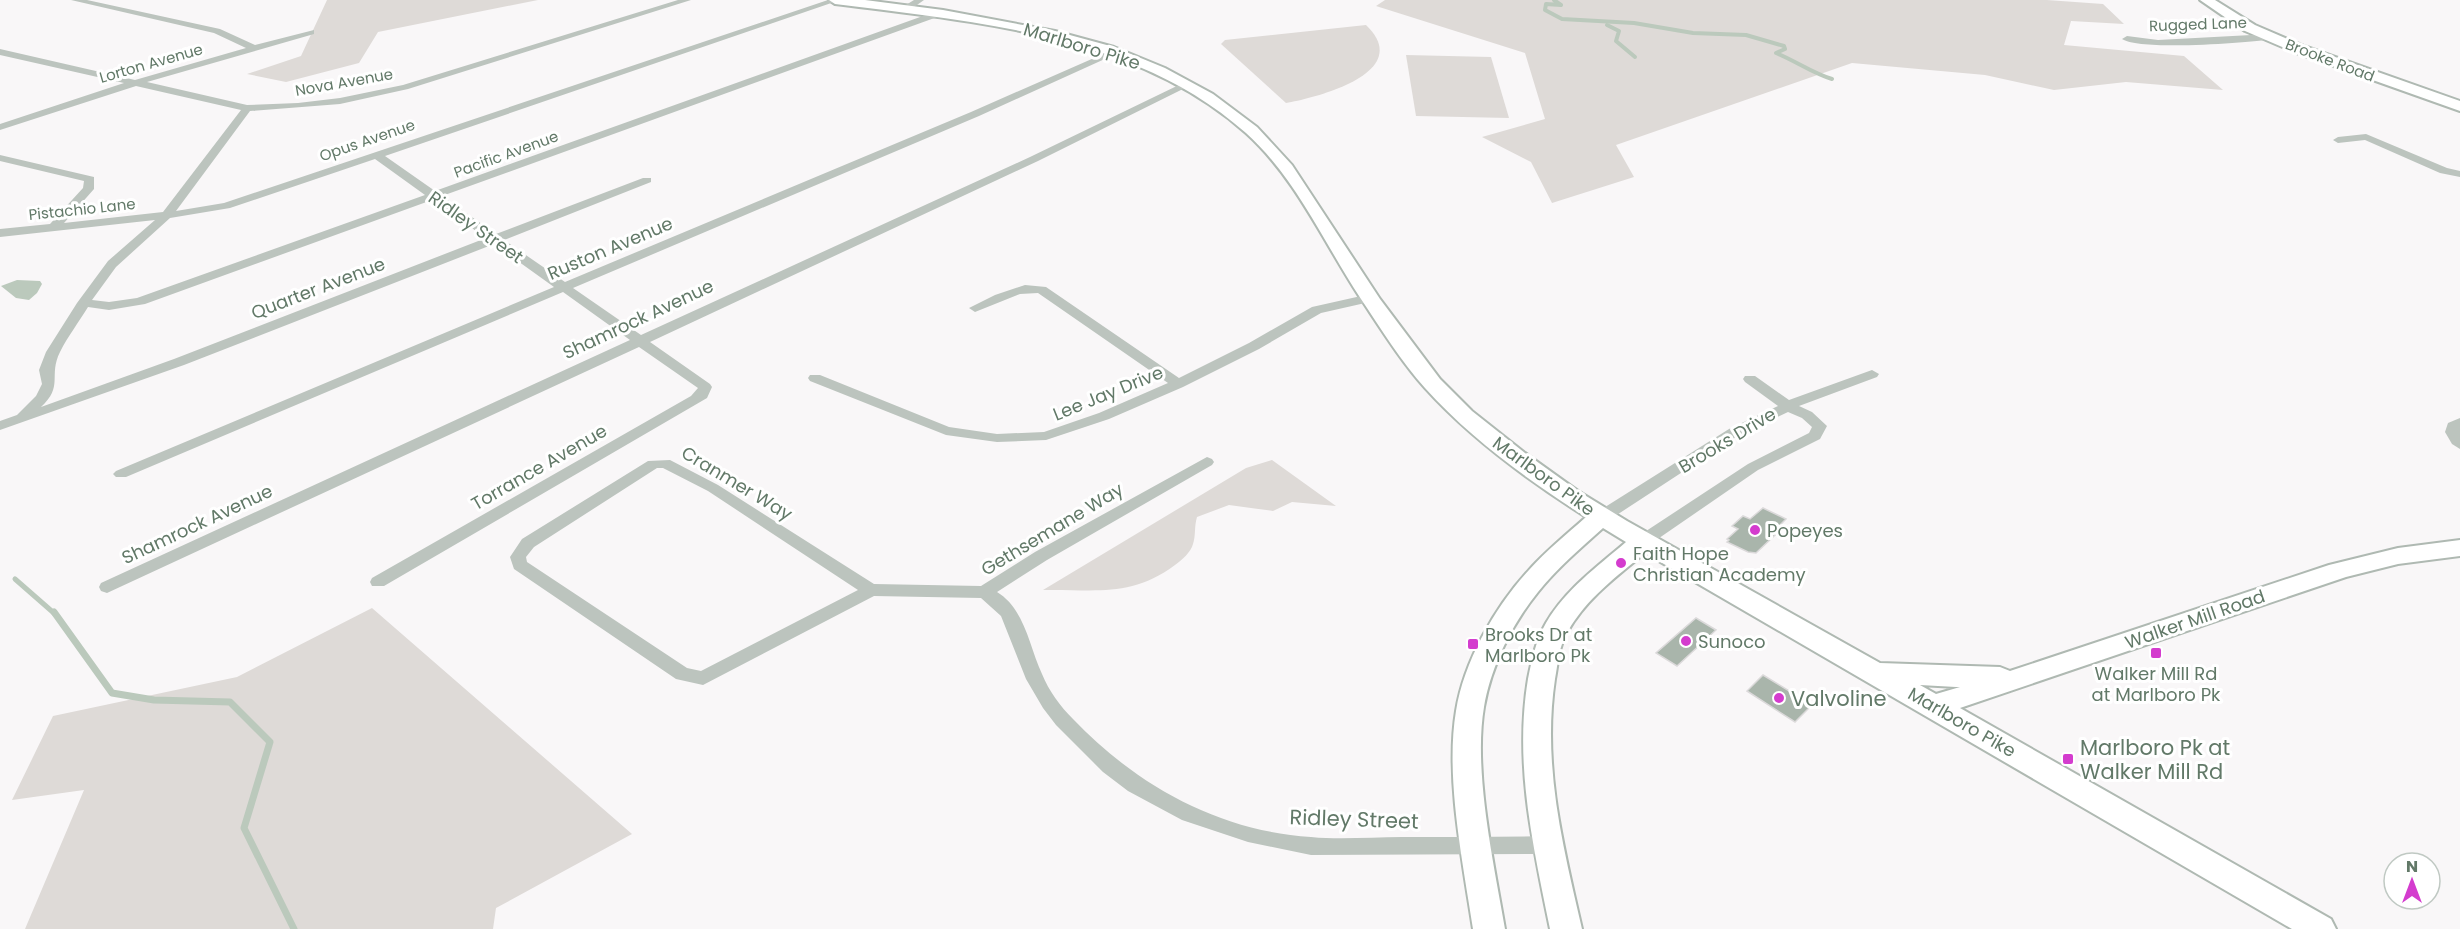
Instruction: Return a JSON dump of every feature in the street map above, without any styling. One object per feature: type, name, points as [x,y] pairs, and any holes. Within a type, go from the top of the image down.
[{"type":"main road","name":"Marlboro Pike","points":[[835,0],[1031,30],[1113,53],[1155,69],[1186,85],[1244,124],[1277,158],[1310,203],[1370,298],[1418,366],[1444,394],[1515,457],[1600,518],[1934,706],[2320,929]]},
{"type":"main road","name":"Brooke Road","points":[[2206,0],[2236,20],[2270,37],[2360,72],[2460,106]]},
{"type":"main road","name":"Brooks Drive","points":[[1489,929],[1475,845],[1468,735],[1470,704],[1496,637],[1520,598],[1551,563],[1600,518]]},
{"type":"main road","name":"Brooks Drive","points":[[1566,929],[1548,845],[1536,754],[1539,687],[1555,629],[1573,604],[1600,576],[1643,541]]},
{"type":"main road","name":"Walker Mill Road","points":[[1934,706],[2353,565],[2432,549],[2460,548]]},
{"type":"main road","points":[[1875,673],[1956,677],[2026,676]]},
{"type":"street","points":[[75,0],[217,31],[256,49]]},
{"type":"street","name":"Nova Avenue","points":[[0,52],[247,108],[298,106],[384,92],[437,78],[687,0]]},
{"type":"street","name":"Opus Avenue","points":[[167,215],[226,206],[835,0]]},
{"type":"street","points":[[904,10],[920,0]]},
{"type":"street","name":"Pacific Avenue","points":[[82,303],[109,306],[140,301],[937,14]]},
{"type":"street","name":"Lorton Avenue","points":[[0,127],[135,83],[311,32]]},
{"type":"street","name":"Rugged Lane","points":[[2127,39],[2158,43],[2270,37]]},
{"type":"street","name":"Ruston Avenue","points":[[121,474],[1113,53]]},
{"type":"street","name":"Shamrock Avenue","points":[[107,587],[1034,159],[1186,85]]},
{"type":"street","points":[[3,425],[27,413],[41,399],[49,384],[46,370],[53,352],[82,303],[112,264],[167,215],[247,108]]},
{"type":"street","points":[[2338,140],[2366,137],[2444,171],[2460,174]]},
{"type":"street","name":"Ridley Street","points":[[376,154],[494,239],[697,379]]},
{"type":"street","points":[[0,158],[90,179],[88,189],[53,228]]},
{"type":"street","name":"Quarter Avenue","points":[[3,425],[168,366],[647,180]]},
{"type":"street","name":"Pistachio Lane","points":[[0,233],[167,215]]},
{"type":"street","points":[[975,308],[1019,291],[1033,288],[1042,290],[1178,384]]},
{"type":"street","name":"Lee Jay Drive","points":[[815,378],[946,431],[1006,438],[1036,438],[1063,432],[1178,384],[1254,346],[1310,313],[1336,304],[1370,298]]},
{"type":"street","points":[[1750,379],[1787,406],[1872,374]]},
{"type":"street","name":"Torrance Avenue","points":[[378,582],[702,395],[705,387],[697,379]]},
{"type":"street","name":"Brooks Drive","points":[[1600,518],[1734,432],[1787,406],[1807,415],[1820,426],[1815,436],[1753,467],[1643,541]]},
{"type":"street","points":[[2460,422],[2451,430],[2455,440],[2460,444]]},
{"type":"street","name":"Gethsemane Way","points":[[871,591],[984,592],[1050,551],[1207,462]]},
{"type":"street","name":"Cranmer Way","points":[[665,463],[713,488],[871,591],[703,678],[691,677],[682,674],[520,565],[518,557],[525,546],[581,510],[653,464],[665,463]]},
{"type":"street","name":"Ridley Street","points":[[984,592],[998,599],[1008,613],[1036,680],[1061,719],[1113,771],[1154,799],[1239,831],[1293,843],[1336,847],[1548,845]]},
{"type":"shaded area","points":[[327,0],[538,0],[378,32],[359,63],[286,82],[247,74],[301,56]]},
{"type":"shaded area","points":[[1385,0],[2047,0],[2103,4],[2124,24],[2071,21],[2064,45],[2184,56],[2223,90],[2126,82],[2054,90],[1985,75],[1852,63],[1616,145],[1634,177],[1552,203],[1531,162],[1482,137],[1545,119],[1525,53],[1376,6]]},
{"type":"shaded area","points":[[1366,25],[1378,42],[1379,56],[1371,69],[1339,88],[1286,103],[1221,44],[1225,40]]},
{"type":"shaded area","points":[[1406,55],[1491,57],[1509,118],[1416,116]]},
{"type":"shaded area","points":[[17,280],[40,281],[42,284],[29,300],[16,298],[1,286]]},
{"type":"shaded area","points":[[1272,460],[1336,506],[1292,502],[1273,511],[1229,505],[1197,517],[1192,547],[1183,558],[1159,576],[1143,583],[1112,590],[1043,590],[1246,468]]},
{"type":"shaded area","points":[[372,608],[632,834],[496,908],[493,929],[25,929],[84,790],[12,800],[53,716],[237,677]]},
{"type":"building","name":"Popeyes","points":[[1763,508],[1786,519],[1773,532],[1776,534],[1756,553],[1748,552],[1727,542],[1729,540],[1727,539],[1738,529],[1732,526],[1743,516],[1750,519]]},
{"type":"building","name":"Sunoco","points":[[1696,618],[1716,630],[1677,666],[1656,653]]},
{"type":"building","name":"Valvoline","points":[[1763,675],[1812,705],[1795,722],[1747,691]]},
{"type":"waterway","points":[[1554,0],[1561,5],[1546,4],[1545,10],[1562,19],[1634,23],[1693,33],[1746,35],[1784,46],[1785,49],[1776,53],[1832,79]]},
{"type":"waterway","points":[[1607,25],[1619,31],[1616,41],[1635,57]]},
{"type":"waterway","points":[[15,579],[55,614]]},
{"type":"waterway","points":[[54,612],[112,693],[154,700],[230,702],[270,742],[244,828],[294,929]]},
{"type":"place","name":"Popeyes","points":[[1755,530]]},
{"type":"place","name":"Faith Hope Christian Academy","points":[[1621,563]]},
{"type":"place","name":"Sunoco","points":[[1686,641]]},
{"type":"place","name":"Brooks Dr at Marlboro Pk","points":[[1473,644]]},
{"type":"place","name":"Walker Mill Rd at Marlboro Pk","points":[[2156,653]]},
{"type":"place","name":"Valvoline","points":[[1779,698]]},
{"type":"place","name":"Marlboro Pk at Walker Mill Rd","points":[[2068,759]]}]
